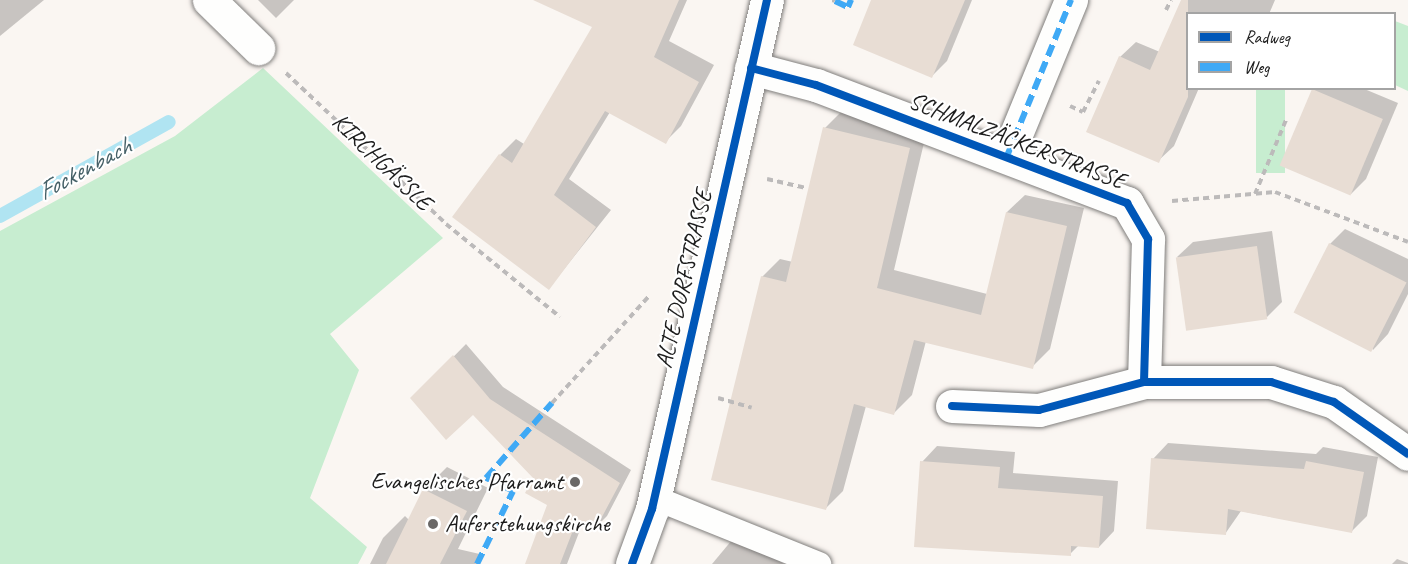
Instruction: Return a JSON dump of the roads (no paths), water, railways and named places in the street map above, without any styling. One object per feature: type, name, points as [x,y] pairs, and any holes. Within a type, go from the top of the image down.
[{"type":"street","points":[[209,0],[258,48]]},
{"type":"street","name":"ALTE DORFSTRASSE","points":[[632,564],[655,498],[766,0]]},
{"type":"street","points":[[1007,156],[1071,0]]},
{"type":"street","name":"SCHMALZÄCKERSTRASSE","points":[[751,68],[816,85],[1116,196],[1138,215],[1148,239],[1144,382]]},
{"type":"street","points":[[952,406],[1039,410],[1144,382],[1271,382],[1334,402],[1408,454]]},
{"type":"lane","points":[[655,498],[819,564]]},
{"type":"waterway","name":"Fockenbach","points":[[0,216],[169,122]]},
{"type":"place","name":"Evangelisches Pfarramt","points":[[575,482]]},
{"type":"place","name":"Auferstehungskirche","points":[[433,524]]}]
